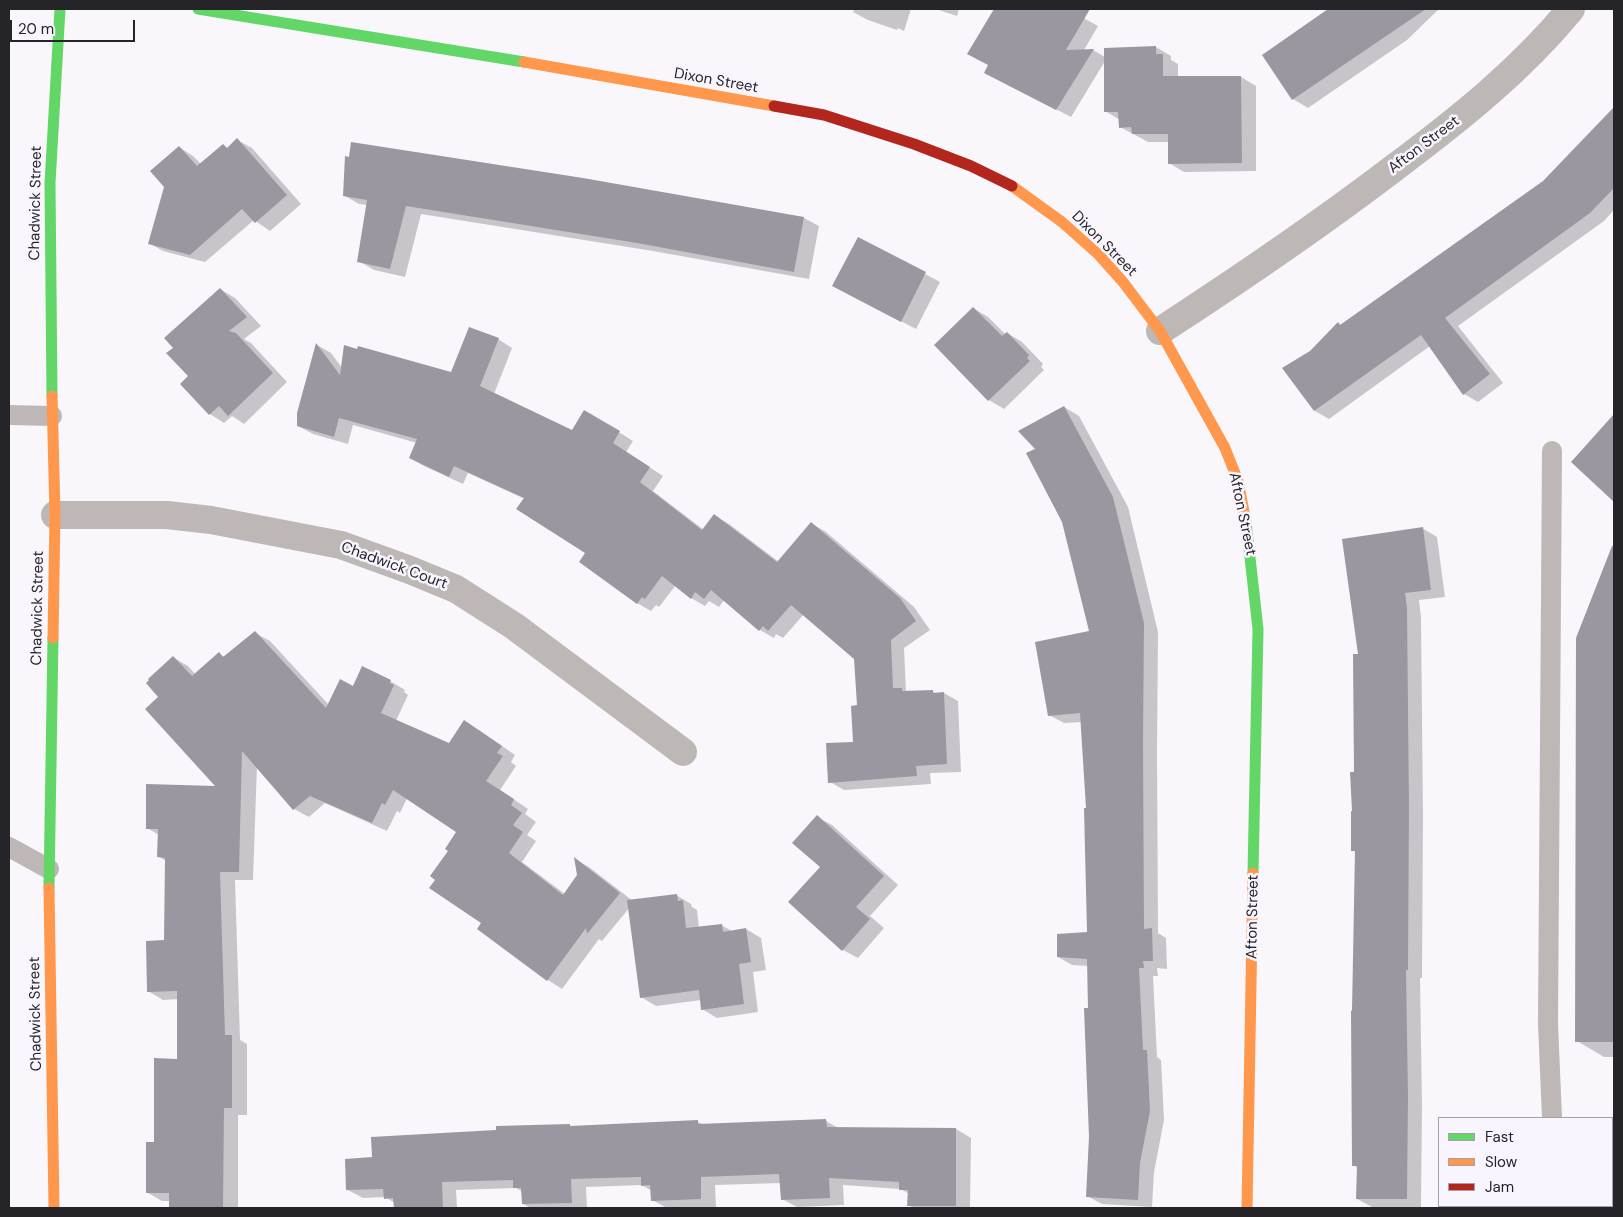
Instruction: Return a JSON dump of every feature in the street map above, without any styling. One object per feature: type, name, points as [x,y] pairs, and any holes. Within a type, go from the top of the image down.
[{"type":"street","name":"Chadwick Street","points":[[54,1208],[49,869],[55,516],[50,183],[60,9]]},
{"type":"street","name":"Dixon Street","points":[[198,9],[445,48],[824,116],[914,144],[971,166],[1016,188],[1062,222],[1105,262],[1123,282],[1160,331]]},
{"type":"street","name":"Afton Street","points":[[1247,1208],[1258,629],[1249,536],[1238,480],[1224,448],[1160,331],[1330,216],[1456,121],[1529,56],[1572,9]]},
{"type":"street","name":"Chadwick Court","points":[[55,516],[167,515],[211,520],[341,545],[401,567],[456,589],[514,626],[683,752]]},
{"type":"lane","points":[[9,415],[52,416]]},
{"type":"lane","points":[[1552,452],[1548,1024],[1552,1117]]},
{"type":"lane","points":[[9,847],[49,869]]},
{"type":"building","points":[[994,9],[1090,9],[1066,50],[1094,49],[1056,110],[984,73],[988,65],[967,54]]},
{"type":"building","points":[[1328,9],[1426,9],[1292,100],[1262,55]]},
{"type":"building","points":[[1156,46],[1156,54],[1163,54],[1163,76],[1241,76],[1242,163],[1168,164],[1168,134],[1132,134],[1131,127],[1119,128],[1118,112],[1104,112],[1104,48]]},
{"type":"building","points":[[1614,107],[1614,188],[1590,213],[1445,318],[1490,374],[1463,395],[1421,335],[1314,411],[1282,368],[1310,351],[1338,322],[1340,325],[1543,181]]},
{"type":"building","points":[[237,138],[287,195],[255,223],[242,209],[190,255],[148,244],[164,187],[150,171],[179,146],[197,166],[223,144],[227,148]]},
{"type":"building","points":[[351,142],[583,178],[804,217],[794,272],[637,243],[406,206],[390,269],[357,262],[367,200],[343,196],[345,156],[349,157]]},
{"type":"building","points":[[858,237],[926,272],[901,322],[832,286]]},
{"type":"building","points":[[220,288],[247,317],[229,331],[236,333],[273,373],[228,416],[219,406],[209,415],[180,384],[188,376],[166,353],[173,348],[164,338]]},
{"type":"building","points":[[973,307],[1002,336],[1007,332],[1029,355],[1027,358],[1030,361],[988,401],[934,345]]},
{"type":"building","points":[[469,327],[499,338],[480,386],[572,430],[584,410],[620,431],[613,443],[650,467],[640,482],[702,530],[714,514],[777,562],[811,522],[900,598],[916,621],[891,640],[893,688],[902,688],[902,691],[933,690],[933,693],[944,692],[947,764],[916,766],[917,776],[828,783],[826,743],[853,742],[851,706],[857,705],[854,659],[791,605],[768,631],[763,626],[759,631],[711,590],[704,599],[695,592],[691,599],[662,576],[645,599],[642,597],[637,604],[579,562],[585,553],[516,509],[524,498],[454,466],[449,477],[409,458],[417,439],[339,418],[334,437],[297,426],[297,413],[316,343],[340,375],[344,345],[357,349],[358,346],[451,372]]},
{"type":"building","points":[[1064,406],[1113,497],[1144,623],[1144,929],[1152,928],[1153,961],[1143,961],[1144,968],[1139,968],[1143,1050],[1147,1050],[1150,1111],[1140,1163],[1138,1200],[1086,1197],[1089,1137],[1084,1008],[1088,1008],[1087,959],[1057,957],[1057,934],[1087,932],[1084,808],[1086,808],[1080,713],[1048,716],[1035,642],[1089,631],[1062,522],[1026,453],[1035,449],[1018,431]]},
{"type":"building","points":[[1614,414],[1614,502],[1571,462]]},
{"type":"building","points":[[1423,527],[1431,590],[1405,593],[1407,608],[1409,807],[1408,970],[1406,970],[1407,1199],[1356,1199],[1357,1166],[1352,1166],[1351,1011],[1355,851],[1351,851],[1352,811],[1350,772],[1354,772],[1353,654],[1358,654],[1342,539]]},
{"type":"building","points":[[1612,546],[1614,546],[1614,1042],[1575,1042],[1576,638]]},
{"type":"building","points":[[255,631],[326,708],[340,679],[353,686],[362,666],[391,680],[390,683],[394,685],[381,713],[449,743],[464,720],[502,746],[497,753],[503,756],[486,781],[514,799],[511,805],[522,813],[513,825],[523,832],[509,853],[563,895],[577,875],[574,857],[620,893],[587,934],[586,928],[547,981],[477,929],[481,923],[429,888],[435,880],[430,876],[448,851],[445,849],[456,832],[393,790],[385,805],[382,803],[372,823],[310,796],[293,810],[242,751],[239,872],[220,872],[225,1035],[232,1035],[232,1108],[224,1108],[223,1208],[169,1208],[169,1193],[146,1193],[146,1142],[154,1142],[154,1058],[177,1059],[177,991],[147,992],[146,941],[164,940],[165,858],[157,857],[158,829],[146,829],[146,784],[215,786],[145,709],[158,697],[146,683],[173,656],[192,676],[219,652],[223,657]]},
{"type":"building","points":[[817,815],[884,876],[856,907],[870,919],[842,951],[788,902],[820,867],[792,843]]},
{"type":"building","points":[[677,894],[678,901],[683,900],[686,928],[722,924],[723,932],[746,928],[751,962],[739,964],[744,1004],[701,1010],[699,990],[640,998],[627,900]]},
{"type":"building","points":[[826,1119],[827,1127],[956,1128],[956,1206],[907,1206],[908,1190],[899,1190],[899,1182],[829,1178],[830,1198],[781,1200],[779,1174],[701,1177],[701,1199],[651,1201],[650,1185],[641,1186],[641,1177],[571,1179],[572,1203],[522,1204],[521,1188],[513,1188],[513,1180],[442,1182],[443,1208],[394,1208],[393,1198],[384,1199],[383,1189],[346,1190],[345,1159],[372,1157],[371,1137],[496,1130],[496,1126],[570,1124],[570,1126],[698,1120],[698,1124]]},
{"type":"traffic: fast","points":[[52,396],[50,183],[60,9]]},
{"type":"traffic: fast","points":[[198,9],[524,62]]},
{"type":"traffic: fast","points":[[1246,522],[1258,629],[1253,873]]},
{"type":"traffic: fast","points":[[49,888],[53,638]]},
{"type":"traffic: slow","points":[[524,62],[774,106]]},
{"type":"traffic: slow","points":[[1012,186],[1062,222],[1099,255],[1123,282],[1160,331],[1225,448],[1238,481],[1246,522]]},
{"type":"traffic: slow","points":[[52,396],[55,515],[53,638]]},
{"type":"traffic: slow","points":[[1247,1208],[1253,873]]},
{"type":"traffic: slow","points":[[49,888],[54,1208]]},
{"type":"traffic: jam","points":[[774,106],[824,115],[914,144],[971,166],[1012,186]]}]
